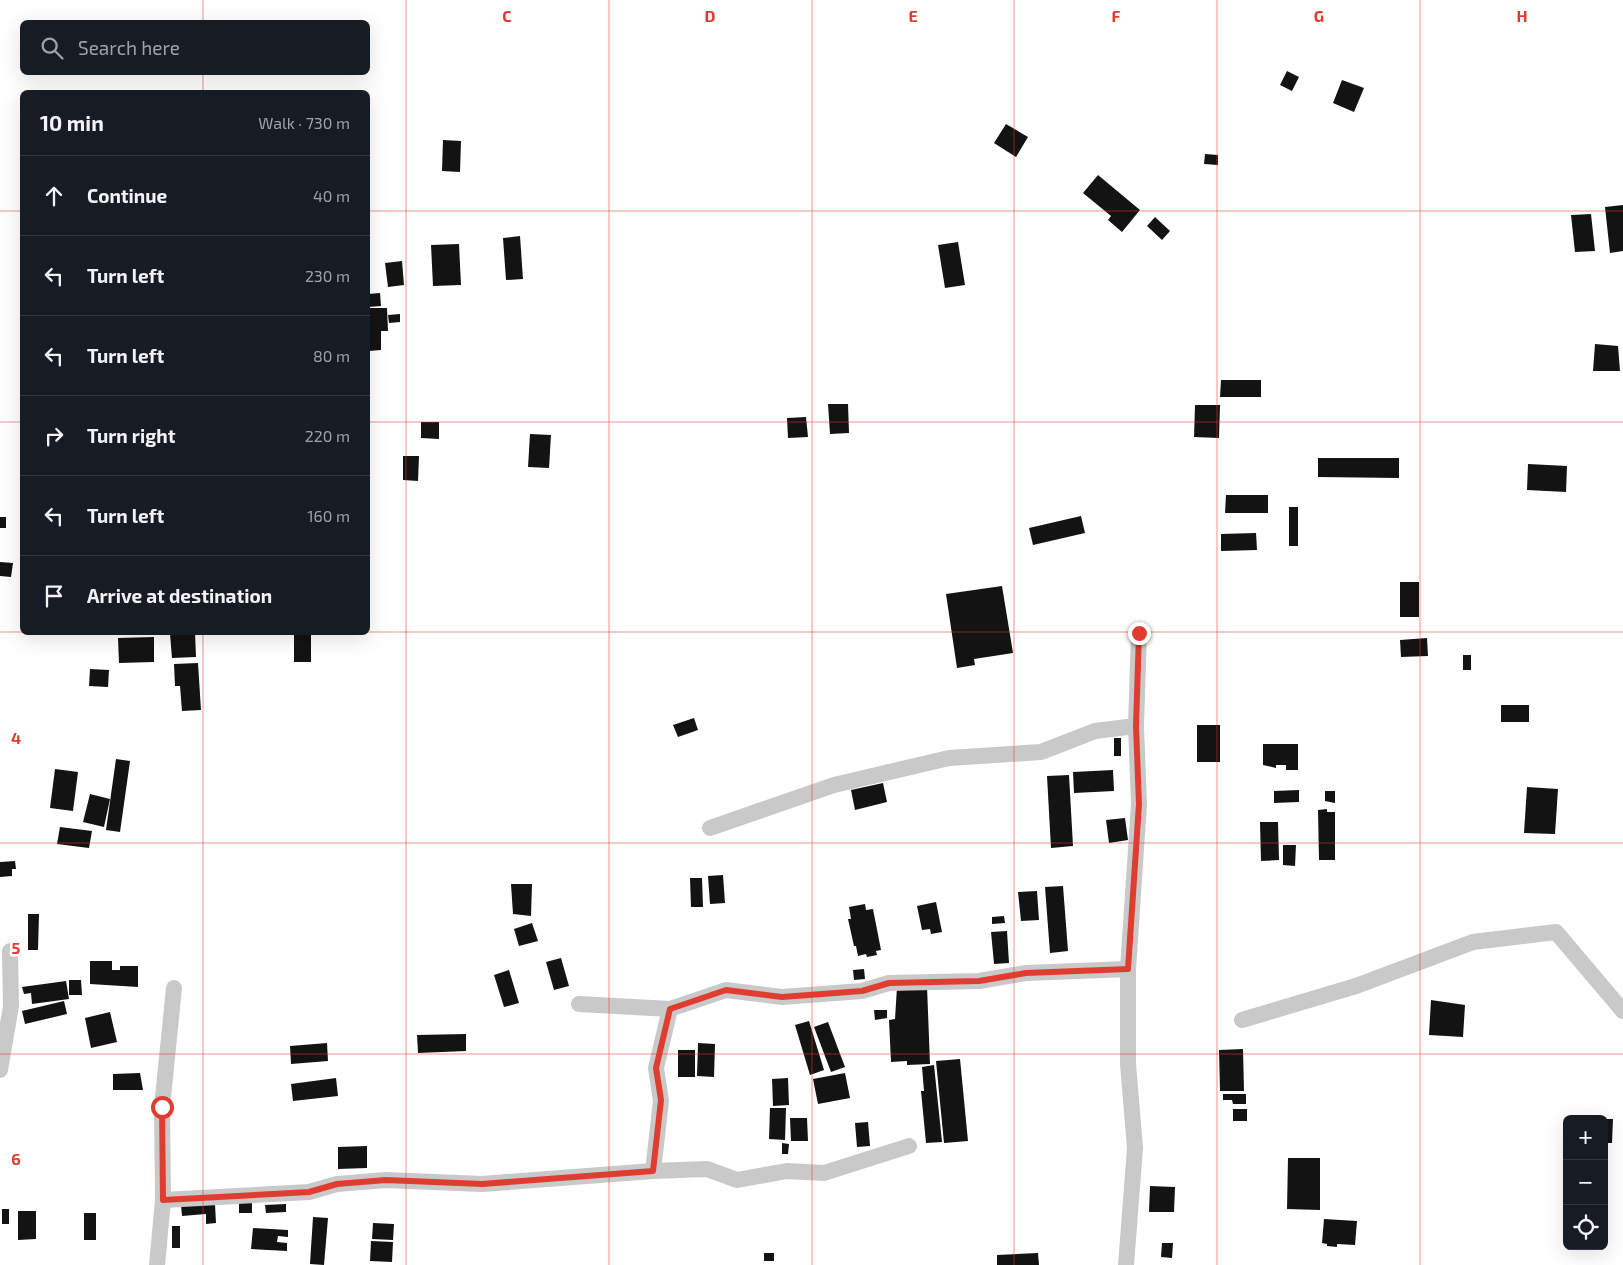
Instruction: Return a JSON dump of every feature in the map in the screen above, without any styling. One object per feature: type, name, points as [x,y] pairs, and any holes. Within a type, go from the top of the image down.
[{"type":"street","points":[[1126,1265],[1135,1148],[1128,1064],[1128,969],[1139,804],[1136,726],[1139,633]]},
{"type":"street","points":[[710,828],[834,785],[949,758],[1042,752],[1095,731],[1136,726]]},
{"type":"street","points":[[1242,1020],[1356,986],[1474,942],[1556,932],[1623,1011]]},
{"type":"street","points":[[0,1070],[11,1006],[10,951]]},
{"type":"street","points":[[580,1004],[670,1009],[726,990],[782,997],[862,991],[889,983],[979,981],[1026,973],[1128,969]]},
{"type":"street","points":[[157,1265],[163,1200],[162,1107],[174,988]]},
{"type":"street","points":[[653,1171],[661,1100],[656,1068],[670,1009]]},
{"type":"street","points":[[163,1200],[309,1192],[337,1184],[386,1180],[482,1184],[653,1171],[708,1169],[737,1180],[787,1171],[824,1173],[909,1146]]},
{"type":"building","points":[[1287,71],[1299,77],[1292,91],[1280,85]]},
{"type":"building","points":[[1342,80],[1364,88],[1354,112],[1333,103]]},
{"type":"building","points":[[1006,124],[1028,137],[1016,157],[994,143]]},
{"type":"building","points":[[443,140],[461,141],[460,172],[442,171]]},
{"type":"building","points":[[1205,154],[1218,155],[1218,165],[1204,164]]},
{"type":"building","points":[[1098,175],[1140,210],[1122,232],[1108,220],[1111,216],[1083,193]]},
{"type":"building","points":[[1623,205],[1623,251],[1610,253],[1605,207]]},
{"type":"building","points":[[1591,214],[1595,251],[1575,252],[1571,215]]},
{"type":"building","points":[[1155,217],[1170,231],[1162,240],[1147,226]]},
{"type":"building","points":[[520,236],[523,279],[506,280],[503,238]]},
{"type":"building","points":[[958,242],[965,285],[945,288],[938,245]]},
{"type":"building","points":[[459,244],[461,285],[433,286],[431,245]]},
{"type":"building","points":[[402,261],[404,285],[388,287],[385,263]]},
{"type":"building","points":[[380,293],[381,306],[370,307],[370,294]]},
{"type":"building","points":[[370,308],[387,308],[388,331],[381,331],[381,350],[370,351]]},
{"type":"building","points":[[400,314],[400,322],[389,323],[388,315]]},
{"type":"building","points":[[1595,344],[1618,346],[1620,371],[1593,371]]},
{"type":"building","points":[[1221,380],[1261,380],[1261,397],[1220,397]]},
{"type":"building","points":[[828,404],[848,404],[849,433],[830,434]]},
{"type":"building","points":[[1195,405],[1220,405],[1219,438],[1194,437]]},
{"type":"building","points":[[806,417],[808,437],[788,438],[787,418]]},
{"type":"building","points":[[421,422],[439,422],[439,439],[421,438]]},
{"type":"building","points":[[530,434],[551,435],[549,468],[528,467]]},
{"type":"building","points":[[403,456],[419,456],[418,481],[403,480]]},
{"type":"building","points":[[1318,458],[1399,458],[1399,478],[1318,477]]},
{"type":"building","points":[[1528,464],[1567,466],[1566,492],[1527,490]]},
{"type":"building","points":[[1226,495],[1268,495],[1268,513],[1225,513]]},
{"type":"building","points":[[1289,507],[1298,507],[1298,546],[1289,546]]},
{"type":"building","points":[[1081,516],[1085,533],[1033,545],[1029,528]]},
{"type":"building","points":[[0,517],[6,517],[6,528],[0,528]]},
{"type":"building","points":[[1256,533],[1257,550],[1221,551],[1221,534]]},
{"type":"building","points":[[0,562],[13,563],[11,577],[0,576]]},
{"type":"building","points":[[1400,582],[1419,582],[1419,617],[1400,617]]},
{"type":"building","points":[[1002,586],[1013,653],[974,659],[975,665],[957,668],[946,594]]},
{"type":"building","points":[[170,635],[195,635],[196,657],[172,658]]},
{"type":"building","points":[[294,635],[311,635],[311,662],[294,662]]},
{"type":"building","points":[[154,637],[154,662],[119,663],[118,638]]},
{"type":"building","points":[[1427,638],[1428,656],[1401,657],[1400,640]]},
{"type":"building","points":[[1463,655],[1471,655],[1471,670],[1463,670]]},
{"type":"building","points":[[198,663],[201,710],[182,711],[180,686],[175,686],[174,664]]},
{"type":"building","points":[[90,669],[109,670],[108,687],[89,686]]},
{"type":"building","points":[[1501,705],[1529,705],[1529,722],[1501,722]]},
{"type":"building","points":[[694,718],[698,730],[678,737],[673,725]]},
{"type":"building","points":[[1197,725],[1220,725],[1220,762],[1197,762]]},
{"type":"building","points":[[1114,738],[1121,738],[1121,756],[1114,756]]},
{"type":"building","points":[[1263,744],[1298,744],[1298,770],[1286,770],[1286,765],[1276,765],[1276,768],[1263,765]]},
{"type":"building","points":[[116,759],[130,761],[120,832],[106,830]]},
{"type":"building","points":[[55,769],[78,772],[73,811],[50,808]]},
{"type":"building","points":[[1113,770],[1114,791],[1074,793],[1073,772]]},
{"type":"building","points":[[1069,775],[1073,846],[1051,848],[1047,776]]},
{"type":"building","points":[[883,783],[887,802],[855,810],[851,790]]},
{"type":"building","points":[[1527,787],[1558,789],[1555,834],[1524,833]]},
{"type":"building","points":[[1299,790],[1299,802],[1274,803],[1274,791]]},
{"type":"building","points":[[1325,791],[1335,791],[1335,803],[1325,801]]},
{"type":"building","points":[[90,794],[110,799],[104,827],[83,822]]},
{"type":"building","points":[[1327,809],[1327,812],[1335,812],[1335,860],[1319,860],[1318,810]]},
{"type":"building","points":[[1125,818],[1128,840],[1109,843],[1106,820]]},
{"type":"building","points":[[1260,822],[1278,822],[1279,860],[1261,861]]},
{"type":"building","points":[[60,827],[92,831],[89,848],[57,844]]},
{"type":"building","points":[[1283,845],[1296,845],[1295,866],[1283,865]]},
{"type":"building","points":[[15,861],[16,869],[12,869],[12,876],[0,877],[0,862]]},
{"type":"building","points":[[723,875],[725,903],[710,904],[708,876]]},
{"type":"building","points":[[690,878],[702,878],[703,907],[691,907]]},
{"type":"building","points":[[511,884],[532,884],[531,916],[513,914]]},
{"type":"building","points":[[1063,886],[1068,951],[1050,953],[1045,887]]},
{"type":"building","points":[[1037,891],[1039,920],[1021,921],[1018,892]]},
{"type":"building","points":[[936,902],[942,932],[931,934],[930,929],[922,930],[917,906]]},
{"type":"building","points":[[865,904],[866,910],[873,909],[881,950],[876,951],[877,955],[867,957],[866,954],[858,956],[848,919],[851,919],[849,907]]},
{"type":"building","points":[[28,914],[39,914],[38,950],[28,950]]},
{"type":"building","points":[[1004,916],[1005,923],[992,924],[992,917]]},
{"type":"building","points":[[532,923],[538,941],[519,946],[514,929]]},
{"type":"building","points":[[1007,931],[1009,963],[994,964],[991,932]]},
{"type":"building","points":[[561,958],[569,986],[554,990],[546,962]]},
{"type":"building","points":[[90,961],[112,961],[112,970],[120,970],[120,966],[138,966],[138,987],[90,984]]},
{"type":"building","points":[[864,969],[865,979],[854,980],[853,970]]},
{"type":"building","points":[[509,970],[519,1003],[504,1007],[494,975]]},
{"type":"building","points":[[69,980],[81,980],[82,995],[69,995]]},
{"type":"building","points":[[66,981],[69,999],[32,1004],[31,993],[24,994],[22,987]]},
{"type":"building","points":[[927,986],[930,1064],[907,1065],[907,1061],[891,1062],[889,1020],[895,1019],[897,987]]},
{"type":"building","points":[[1431,1000],[1465,1005],[1463,1037],[1429,1035]]},
{"type":"building","points":[[64,1001],[67,1014],[25,1024],[22,1011]]},
{"type":"building","points":[[874,1010],[887,1010],[887,1018],[875,1020]]},
{"type":"building","points":[[110,1012],[117,1042],[91,1048],[85,1018]]},
{"type":"building","points":[[809,1021],[824,1070],[810,1075],[795,1025]]},
{"type":"building","points":[[828,1022],[845,1067],[831,1072],[814,1027]]},
{"type":"building","points":[[466,1034],[466,1051],[418,1053],[417,1035]]},
{"type":"building","points":[[327,1043],[328,1061],[291,1064],[290,1046]]},
{"type":"building","points":[[698,1043],[715,1044],[714,1077],[697,1076]]},
{"type":"building","points":[[1243,1049],[1244,1091],[1220,1091],[1219,1050]]},
{"type":"building","points":[[678,1050],[695,1050],[695,1077],[678,1077]]},
{"type":"building","points":[[960,1059],[968,1141],[944,1143],[936,1061]]},
{"type":"building","points":[[934,1065],[942,1142],[926,1143],[921,1091],[924,1091],[922,1067]]},
{"type":"building","points":[[140,1073],[143,1090],[113,1090],[113,1074]]},
{"type":"building","points":[[845,1073],[850,1098],[818,1104],[813,1079]]},
{"type":"building","points":[[336,1078],[338,1096],[293,1101],[291,1084]]},
{"type":"building","points":[[788,1078],[789,1105],[773,1106],[772,1079]]},
{"type":"building","points":[[1223,1094],[1246,1094],[1246,1104],[1233,1104],[1232,1100],[1223,1100]]},
{"type":"building","points":[[770,1108],[786,1108],[785,1140],[769,1139]]},
{"type":"building","points":[[1233,1109],[1247,1109],[1247,1121],[1233,1121]]},
{"type":"building","points":[[790,1118],[807,1118],[808,1141],[791,1141]]},
{"type":"building","points":[[1608,1119],[1613,1119],[1612,1143],[1608,1143]]},
{"type":"building","points":[[868,1122],[870,1146],[857,1147],[855,1123]]},
{"type":"building","points":[[782,1143],[789,1144],[788,1154],[782,1154]]},
{"type":"building","points":[[367,1146],[367,1168],[338,1169],[338,1147]]},
{"type":"building","points":[[1288,1158],[1320,1158],[1320,1210],[1287,1209]]},
{"type":"building","points":[[1150,1186],[1175,1187],[1174,1212],[1149,1212]]},
{"type":"building","points":[[239,1201],[252,1201],[252,1213],[239,1213]]},
{"type":"building","points":[[215,1204],[216,1223],[206,1224],[206,1214],[182,1216],[181,1205]]},
{"type":"building","points":[[286,1204],[286,1212],[266,1213],[265,1205]]},
{"type":"building","points":[[2,1209],[9,1209],[9,1224],[2,1224]]},
{"type":"building","points":[[18,1211],[36,1211],[36,1239],[18,1240]]},
{"type":"building","points":[[84,1213],[96,1213],[96,1240],[84,1240]]},
{"type":"building","points":[[313,1217],[328,1218],[324,1265],[310,1264]]},
{"type":"building","points":[[1324,1219],[1357,1221],[1355,1245],[1337,1244],[1337,1247],[1327,1246],[1327,1244],[1322,1243]]},
{"type":"building","points":[[373,1223],[394,1224],[393,1240],[372,1239]]},
{"type":"building","points":[[172,1226],[180,1226],[180,1248],[172,1248]]},
{"type":"building","points":[[253,1228],[288,1230],[288,1237],[278,1236],[277,1242],[287,1243],[287,1251],[251,1249]]},
{"type":"building","points":[[371,1241],[393,1242],[392,1262],[370,1261]]},
{"type":"building","points":[[1162,1243],[1173,1243],[1172,1258],[1161,1257]]},
{"type":"building","points":[[764,1253],[774,1253],[774,1261],[764,1261]]},
{"type":"building","points":[[1038,1253],[1039,1265],[997,1265],[997,1255]]},
{"type":"route","points":[[162,1107],[163,1200],[309,1192],[337,1184],[386,1180],[482,1184],[653,1171],[661,1100],[656,1068],[670,1009],[726,990],[782,997],[862,991],[889,983],[979,981],[1026,973],[1128,969],[1139,804],[1136,726],[1139,633]]}]
